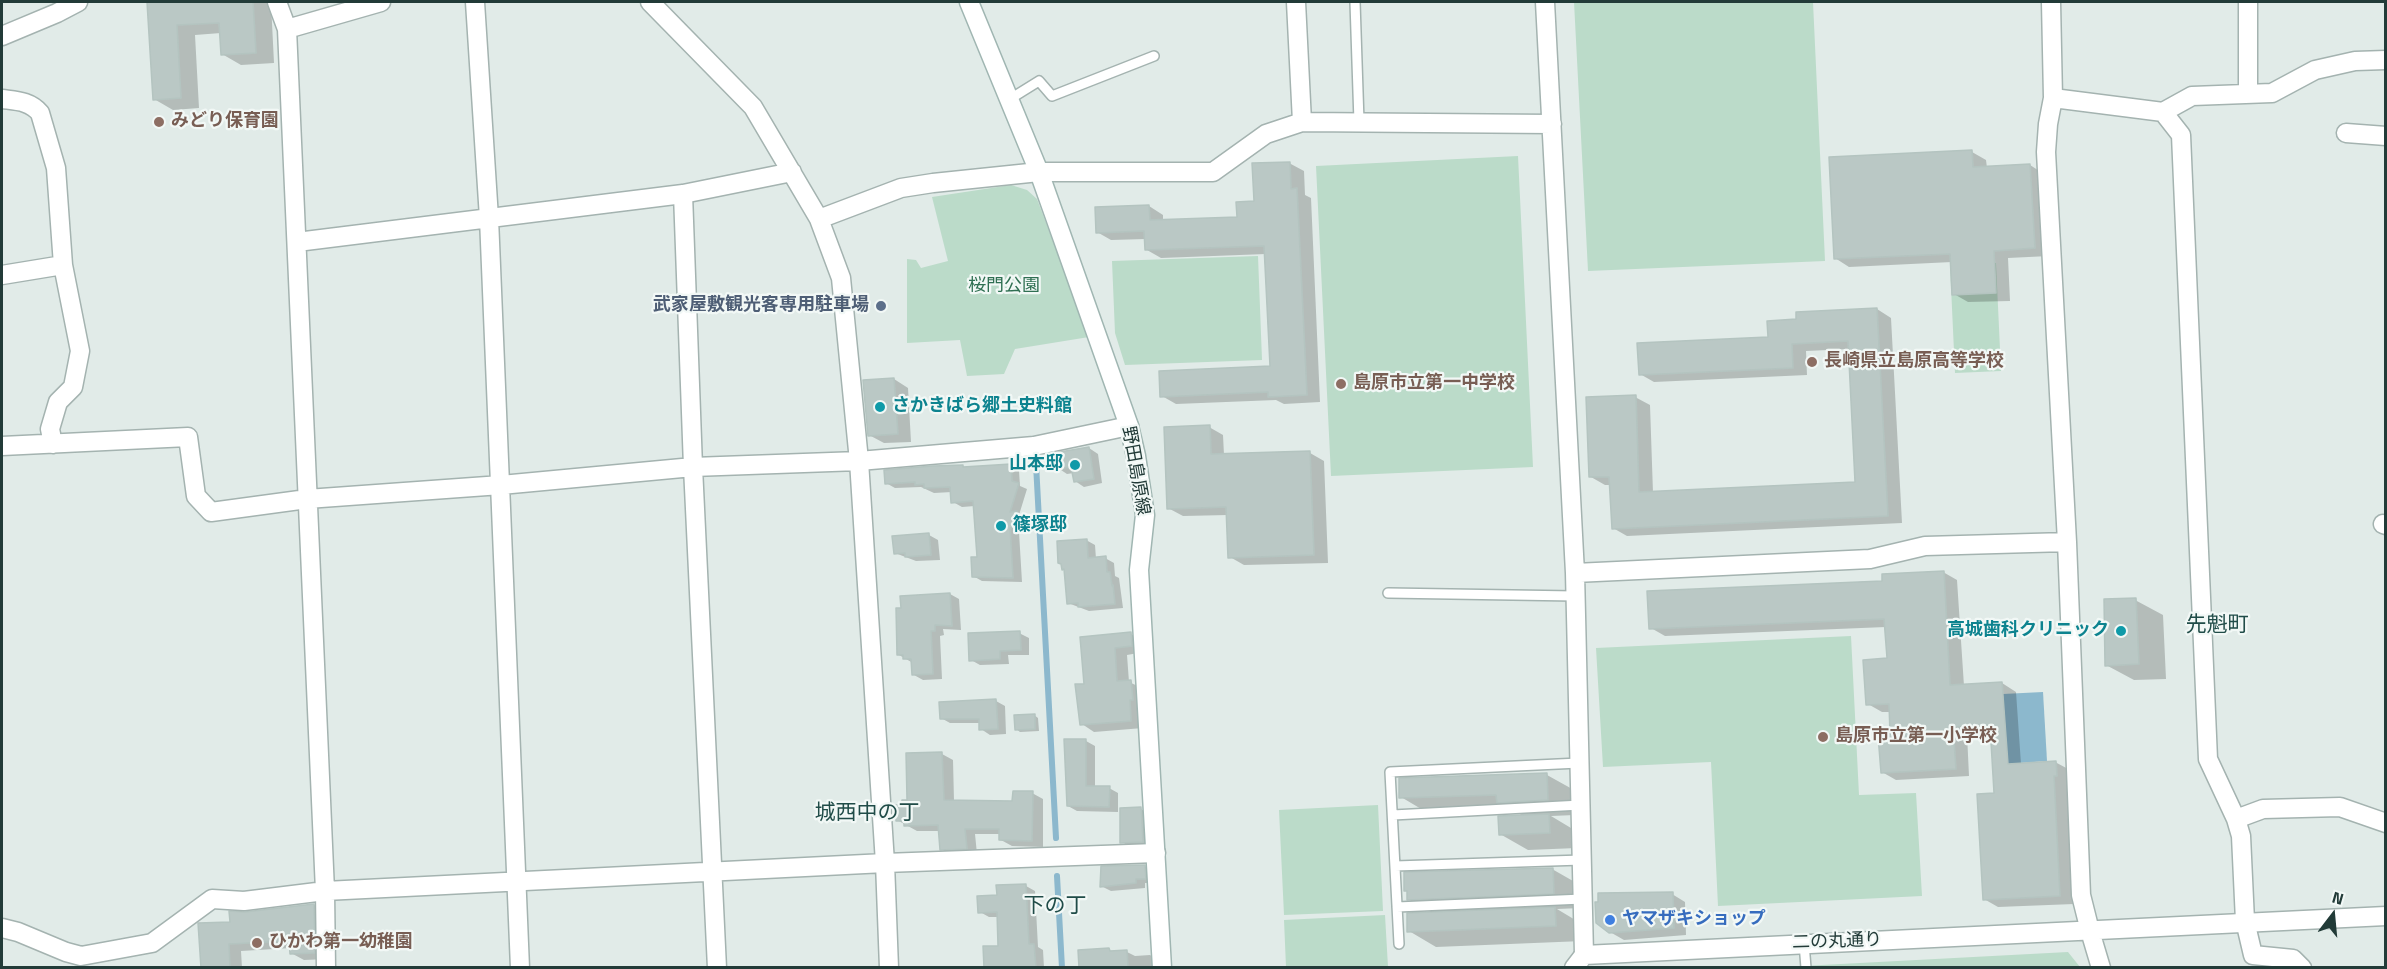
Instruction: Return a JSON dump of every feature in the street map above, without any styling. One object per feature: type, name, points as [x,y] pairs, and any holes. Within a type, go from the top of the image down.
[{"type":"street","points":[[2,36],[78,2]]},
{"type":"street","points":[[277,2],[287,29],[325,891],[326,968]]},
{"type":"street","points":[[287,29],[381,2]]},
{"type":"street","points":[[475,2],[489,218],[520,968]]},
{"type":"street","points":[[650,2],[753,107],[819,219],[841,278],[859,461],[885,863],[889,968]]},
{"type":"street","name":"野田島原線","points":[[969,2],[1039,172],[1129,426],[1136,456],[1145,515],[1139,570],[1162,968]]},
{"type":"street","points":[[1296,2],[1302,122]]},
{"type":"street","points":[[1545,2],[1575,573],[1583,899],[1579,961]]},
{"type":"street","points":[[2050,2],[2053,98],[2046,152],[2067,542],[2080,895],[2101,968]]},
{"type":"street","points":[[2248,2],[2248,94]]},
{"type":"street","points":[[2053,98],[2163,112],[2192,96],[2272,93],[2315,70],[2355,62],[2385,60]]},
{"type":"street","points":[[2,99],[34,105],[40,113],[56,168],[63,265],[80,351],[74,387],[58,402],[51,429],[53,444]]},
{"type":"street","points":[[2163,112],[2181,135],[2208,759],[2236,819],[2241,836],[2245,921],[2253,955],[2293,959],[2302,968]]},
{"type":"street","points":[[819,219],[901,188],[1039,172],[1213,172],[1266,134],[1302,122],[1552,124]]},
{"type":"street","points":[[2346,133],[2385,136]]},
{"type":"street","points":[[297,242],[683,194],[792,172]]},
{"type":"street","points":[[683,194],[693,467],[717,968]]},
{"type":"street","points":[[2,275],[63,265]]},
{"type":"street","points":[[2,446],[188,437],[196,496],[211,512],[307,499],[501,485],[693,467],[859,461],[1034,446],[1129,426]]},
{"type":"street","points":[[1575,573],[1870,559],[1925,546],[2067,542]]},
{"type":"street","points":[[2236,819],[2263,809],[2340,807],[2385,824]]},
{"type":"street","points":[[2,928],[81,956],[152,943],[212,899],[244,901],[325,891],[885,863],[1156,853]]},
{"type":"street","name":"二の丸通り","points":[[1579,961],[1804,943],[2090,932],[2245,921],[2385,915]]},
{"type":"lane","points":[[1355,2],[1359,122]]},
{"type":"lane","points":[[1010,99],[1039,81],[1052,96],[1154,56]]},
{"type":"lane","points":[[1388,593],[1575,596]]},
{"type":"lane","points":[[1399,944],[1390,772],[1579,763]]},
{"type":"lane","points":[[1393,815],[1581,805]]},
{"type":"lane","points":[[1395,866],[1582,860]]},
{"type":"lane","points":[[1397,907],[1583,899]]},
{"type":"lane","points":[[1804,943],[1806,968]]},
{"type":"green space","points":[[1574,2],[1813,2],[1825,261],[1588,271]]},
{"type":"green space","points":[[1518,156],[1533,467],[1331,476],[1316,166]]},
{"type":"green space","name":"桜門公園","points":[[1011,185],[1027,190],[1037,199],[1089,337],[1015,349],[1004,374],[967,376],[960,340],[907,343],[907,259],[916,260],[921,268],[948,261],[932,197]]},
{"type":"green space","points":[[1258,256],[1262,360],[1125,365],[1115,333],[1112,261]]},
{"type":"green space","points":[[1996,263],[2001,371],[1955,373],[1950,265]]},
{"type":"green space","points":[[1851,636],[1859,795],[1916,793],[1922,896],[1718,906],[1711,762],[1603,767],[1596,648]]},
{"type":"green space","points":[[1378,805],[1383,911],[1284,915],[1279,810]]},
{"type":"green space","points":[[1385,915],[1388,967],[1286,967],[1284,920]]},
{"type":"green space","points":[[2068,952],[2080,967],[1765,968]]},
{"type":"water","points":[[2043,692],[2047,761],[2008,764],[2003,694]]},
{"type":"building","points":[[147,2],[253,2],[256,53],[221,55],[219,23],[177,25],[181,98],[153,100]]},
{"type":"building","points":[[1972,150],[1973,167],[2030,164],[2035,248],[1994,251],[1996,293],[1952,295],[1950,254],[1834,259],[1829,157]]},
{"type":"building","points":[[1290,162],[1291,189],[1297,188],[1307,395],[1268,397],[1268,392],[1160,397],[1159,371],[1270,366],[1264,246],[1145,250],[1144,231],[1096,233],[1095,207],[1149,205],[1150,220],[1237,217],[1236,202],[1254,201],[1252,163]]},
{"type":"building","points":[[1877,308],[1888,516],[1612,529],[1609,477],[1589,477],[1586,397],[1636,395],[1639,492],[1855,482],[1848,341],[1792,344],[1793,368],[1639,375],[1637,343],[1768,337],[1767,321],[1796,319],[1796,312]]},
{"type":"building","name":"さかきばら郷土史料館","points":[[894,378],[898,434],[868,436],[863,380]]},
{"type":"building","points":[[1210,425],[1211,454],[1310,451],[1314,555],[1228,558],[1226,507],[1167,509],[1164,427]]},
{"type":"building","name":"山本邸","points":[[1089,447],[1094,479],[1074,482],[1071,467],[1057,469],[1054,453]]},
{"type":"building","points":[[1011,464],[1012,481],[1019,483],[1010,512],[1017,511],[1018,527],[1010,528],[1013,578],[972,577],[971,557],[977,557],[973,501],[951,503],[950,487],[924,488],[924,484],[915,485],[915,482],[885,484],[884,470]]},
{"type":"building","points":[[929,533],[931,555],[905,557],[905,553],[894,554],[892,536]]},
{"type":"building","points":[[1087,539],[1088,558],[1106,556],[1107,572],[1110,572],[1115,604],[1078,607],[1078,603],[1067,604],[1064,569],[1062,570],[1061,564],[1058,563],[1057,541]]},
{"type":"building","points":[[1944,571],[1950,685],[2002,682],[2008,764],[2056,761],[2057,776],[2054,776],[2060,896],[1983,900],[1977,794],[1994,793],[1990,725],[1953,727],[1956,769],[1881,773],[1878,735],[1890,734],[1889,704],[1866,705],[1863,660],[1887,658],[1884,619],[1649,629],[1647,591],[1882,581],[1882,574]]},
{"type":"building","points":[[950,593],[952,626],[935,625],[935,631],[931,631],[933,674],[912,675],[911,659],[903,659],[903,655],[897,655],[896,608],[901,608],[900,596]]},
{"type":"building","name":"高城歯科クリニック","points":[[2136,598],[2139,664],[2105,666],[2104,599]]},
{"type":"building","points":[[1020,631],[1021,650],[1000,651],[1000,659],[969,661],[968,633]]},
{"type":"building","points":[[1131,632],[1132,646],[1115,648],[1117,681],[1131,680],[1133,700],[1130,700],[1131,721],[1080,725],[1075,684],[1084,684],[1080,637]]},
{"type":"building","points":[[996,699],[998,729],[979,730],[979,719],[940,719],[939,702]]},
{"type":"building","points":[[1035,714],[1035,729],[1015,730],[1014,715]]},
{"type":"building","points":[[1064,739],[1086,739],[1086,786],[1110,786],[1109,807],[1067,806]]},
{"type":"building","points":[[942,752],[944,800],[1012,801],[1013,791],[1033,791],[1032,841],[999,840],[999,829],[965,829],[967,849],[940,850],[938,825],[904,826],[904,821],[896,821],[895,805],[902,805],[902,800],[907,800],[906,753]]},
{"type":"building","points":[[1547,773],[1548,800],[1497,803],[1496,795],[1399,798],[1399,778]]},
{"type":"building","points":[[1141,807],[1143,842],[1120,843],[1120,808]]},
{"type":"building","points":[[1549,814],[1550,833],[1499,835],[1498,816]]},
{"type":"building","points":[[1145,865],[1146,879],[1136,879],[1136,883],[1100,887],[1101,866]]},
{"type":"building","points":[[1553,868],[1554,894],[1407,900],[1407,891],[1404,891],[1404,872]]},
{"type":"building","points":[[1026,884],[1029,944],[1034,944],[1036,968],[984,968],[983,946],[998,946],[997,912],[978,913],[977,896],[997,895],[996,885]]},
{"type":"building","points":[[1673,892],[1674,928],[1609,933],[1596,923],[1595,902],[1598,902],[1598,893]]},
{"type":"building","points":[[314,904],[315,953],[290,954],[289,941],[229,944],[230,968],[201,968],[198,923],[230,922],[229,911],[245,912]]},
{"type":"building","points":[[1555,907],[1556,926],[1407,932],[1407,913]]},
{"type":"building","points":[[1109,948],[1110,951],[1127,950],[1128,968],[1079,968],[1078,950]]},
{"type":"waterway","points":[[1036,464],[1056,838]]},
{"type":"waterway","points":[[1057,876],[1062,968]]},
{"type":"place","name":"みどり保育園","points":[[159,122]]},
{"type":"place","name":"武家屋敷観光客専用駐車場","points":[[881,306]]},
{"type":"place","name":"長崎県立島原高等学校","points":[[1812,362]]},
{"type":"place","name":"島原市立第一中学校","points":[[1341,384]]},
{"type":"place","name":"さかきばら郷土史料館","points":[[880,407]]},
{"type":"place","name":"山本邸","points":[[1075,465]]},
{"type":"place","name":"篠塚邸","points":[[1001,526]]},
{"type":"place","name":"高城歯科クリニック","points":[[2121,631]]},
{"type":"place","name":"島原市立第一小学校","points":[[1823,737]]},
{"type":"place","name":"ヤマザキショップ","points":[[1610,920]]},
{"type":"place","name":"ひかわ第一幼稚園","points":[[257,943]]},
{"type":"district","name":"先魁町","points":[[2217,626]]},
{"type":"district","name":"城西中の丁","points":[[867,814]]},
{"type":"district","name":"下の丁","points":[[1055,907]]}]
